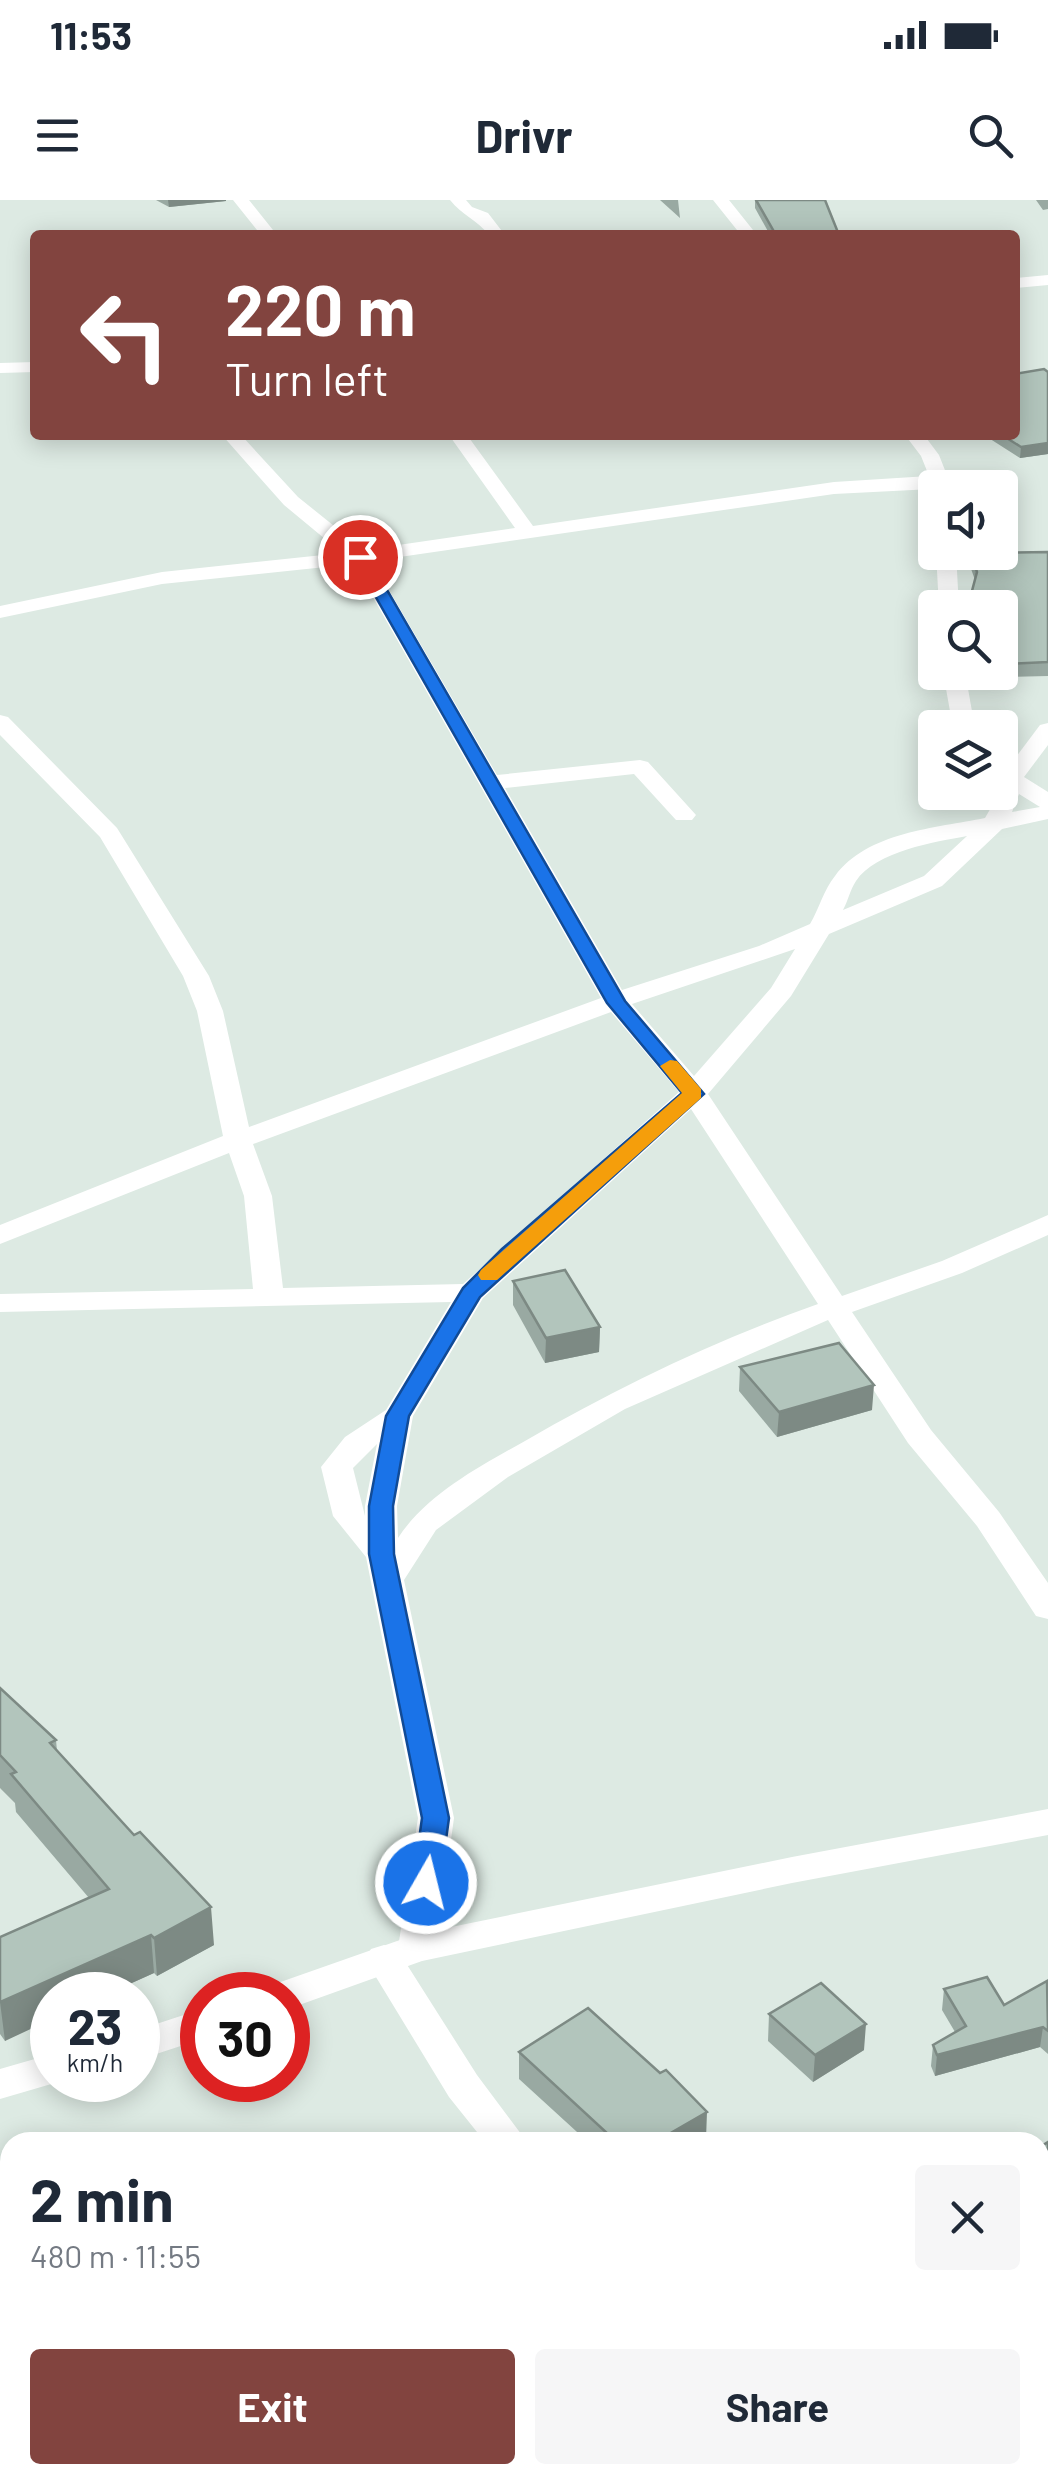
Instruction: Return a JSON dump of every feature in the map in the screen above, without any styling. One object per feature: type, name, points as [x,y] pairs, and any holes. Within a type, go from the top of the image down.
[{"type":"street","points":[[241,200],[265,230]]},
{"type":"street","points":[[458,200],[466,210],[482,216],[493,230]]},
{"type":"street","points":[[721,200],[745,230]]},
{"type":"street","points":[[1020,282],[1048,280]]},
{"type":"street","points":[[0,368],[30,367]]},
{"type":"street","points":[[235,440],[291,502],[360,557],[617,1003],[694,1094],[919,1436],[988,1519],[1048,1608]]},
{"type":"street","points":[[462,440],[529,534]]},
{"type":"street","points":[[917,440],[935,470]]},
{"type":"street","points":[[0,612],[162,578],[360,557],[834,488],[918,485]]},
{"type":"street","points":[[0,722],[109,833],[196,976],[210,1011],[238,1140],[258,1196],[269,1298]]},
{"type":"street","points":[[1018,761],[1048,730]]},
{"type":"street","points":[[492,783],[640,767],[684,815]]},
{"type":"street","points":[[1018,781],[1048,802]]},
{"type":"street","points":[[0,1235],[238,1140],[818,932],[933,881],[993,824],[1002,810]]},
{"type":"street","points":[[499,2132],[463,2086],[401,1954],[436,1818],[385,1567],[381,1506],[398,1416],[471,1293],[510,1254],[694,1094],[782,991],[843,881],[881,851],[902,842],[1048,812]]},
{"type":"street","points":[[385,1567],[424,1523],[497,1470],[642,1389],[721,1352],[834,1307],[952,1267],[1048,1224]]},
{"type":"street","points":[[0,1302],[471,1293]]},
{"type":"street","points":[[385,1567],[340,1500],[337,1467],[356,1444],[398,1416]]},
{"type":"street","points":[[310,1986],[401,1954],[792,1870],[1048,1822]]},
{"type":"street","points":[[0,2084],[30,2075]]},
{"type":"building","points":[[756,200],[825,200],[837,230],[773,230]]},
{"type":"building","points":[[1044,369],[1048,372],[1048,443],[1021,447],[1010,440],[1020,440],[1020,373]]},
{"type":"building","points":[[1018,552],[1048,552],[1048,662],[1018,663],[1018,590],[972,590],[976,570],[1018,570]]},
{"type":"building","points":[[565,1270],[600,1327],[546,1338],[513,1281]]},
{"type":"building","points":[[839,1343],[874,1385],[779,1412],[740,1367]]},
{"type":"building","points":[[0,1688],[56,1740],[50,1743],[134,1835],[140,1832],[211,1907],[154,1938],[151,1935],[68,1972],[30,1972],[30,1989],[0,2002],[0,1937],[109,1889],[11,1774],[16,1772],[0,1755]]},
{"type":"building","points":[[987,1977],[1004,2005],[1047,1981],[1048,2031],[1043,2027],[937,2055],[933,2045],[966,2026],[944,1989]]},
{"type":"building","points":[[821,1983],[866,2024],[815,2055],[769,2014]]},
{"type":"building","points":[[588,2008],[660,2073],[666,2070],[707,2112],[672,2132],[606,2132],[519,2052]]},
{"type":"slow traffic","points":[[489,1275],[694,1094],[670,1066]]},
{"type":"route","points":[[360,557],[617,1003],[694,1094],[510,1254],[471,1293],[398,1416],[381,1506],[382,1554],[402,1668],[436,1818],[426,1883]]}]
